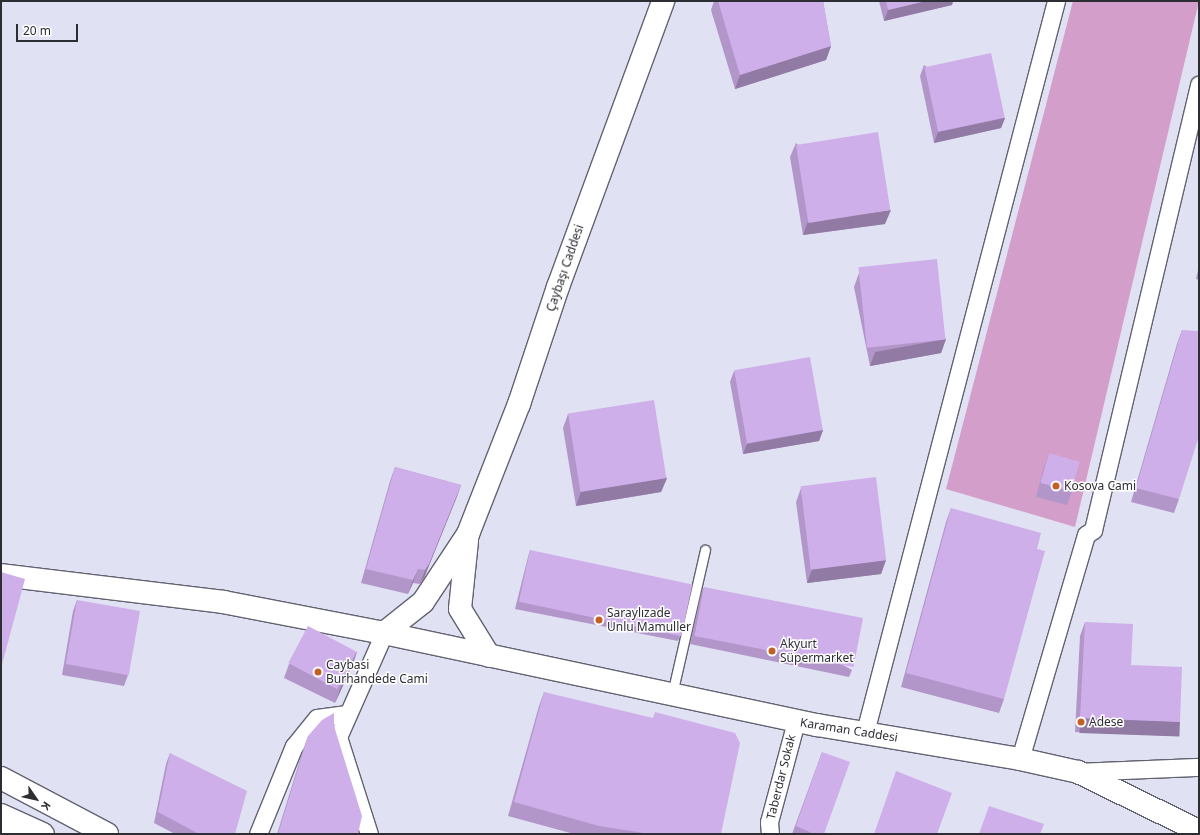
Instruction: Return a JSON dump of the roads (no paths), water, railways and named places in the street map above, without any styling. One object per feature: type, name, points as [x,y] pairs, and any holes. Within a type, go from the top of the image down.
[{"type":"street","name":"Çaybaşı Caddesi","points":[[468,534],[519,404],[558,286],[663,1]]},
{"type":"street","points":[[864,732],[1056,1]]},
{"type":"street","points":[[1020,759],[1086,535],[1093,530],[1199,84]]},
{"type":"street","points":[[369,834],[338,736],[384,633],[422,602],[468,534]]},
{"type":"street","points":[[468,534],[460,609],[489,656]]},
{"type":"street","name":"Karaman Caddesi","points":[[1,575],[222,602],[384,633],[796,721],[1020,759],[1078,772],[1199,831]]},
{"type":"street","points":[[258,834],[294,746],[317,718],[347,714]]},
{"type":"street","name":"Taberdar Sokak","points":[[770,834],[769,822],[796,721]]},
{"type":"street","points":[[1078,772],[1199,767]]},
{"type":"street","points":[[1,778],[108,834]]},
{"type":"street","points":[[7,823],[43,834]]},
{"type":"lane","points":[[672,694],[705,550]]},
{"type":"place","name":"Kosova Cami","points":[[1056,486]]},
{"type":"place","name":"Saraylızade Unlu Mamuller","points":[[599,620]]},
{"type":"place","name":"Akyurt Süpermarket","points":[[772,651]]},
{"type":"place","name":"Caybasi Burhandede Cami","points":[[318,672]]},
{"type":"place","name":"Adese","points":[[1081,722]]}]
